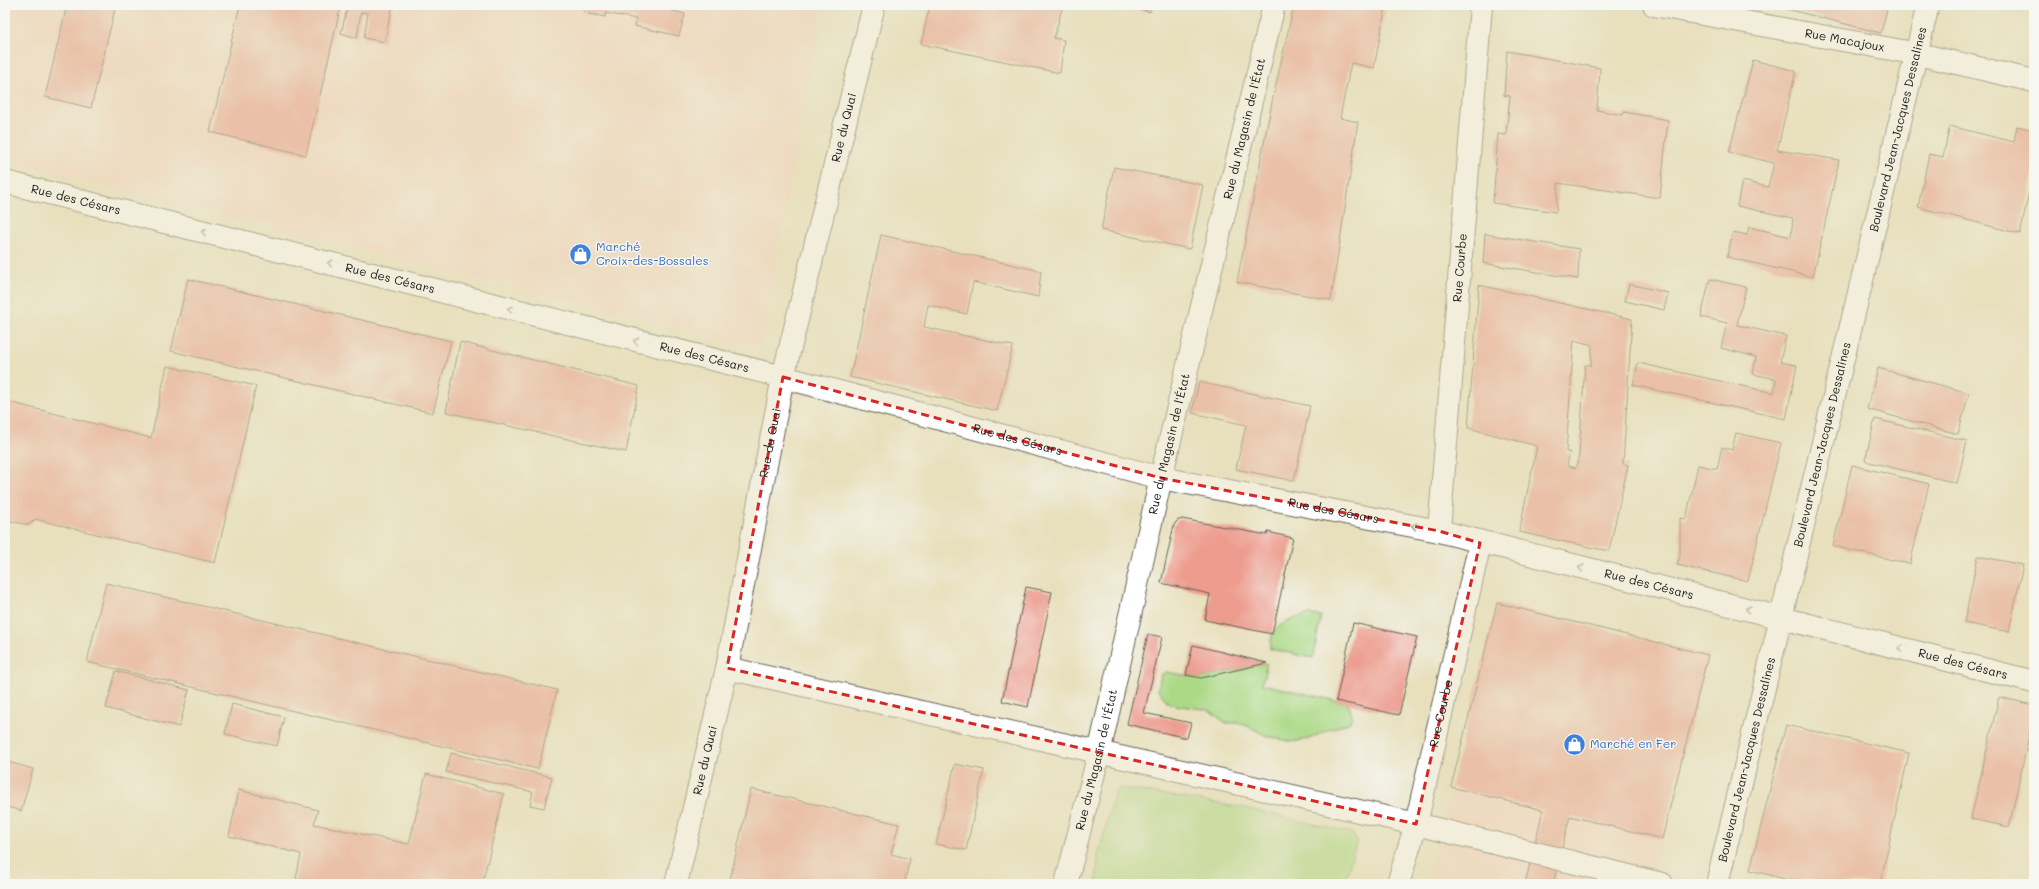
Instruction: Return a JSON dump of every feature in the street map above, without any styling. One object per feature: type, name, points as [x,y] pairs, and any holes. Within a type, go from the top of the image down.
[{"type":"street","name":"Rue du Quai","points":[[676,884],[727,668],[783,377],[874,5]]},
{"type":"street","name":"Rue du Magasin de l'État","points":[[1066,884],[1099,753],[1161,478],[1274,5]]},
{"type":"street","name":"Rue Courbe","points":[[1439,531],[1481,5]]},
{"type":"street","name":"Rue Macajoux","points":[[1654,5],[1918,54],[2034,81]]},
{"type":"street","name":"Boulevard Jean-Jacques Dessalines","points":[[1717,884],[1918,54],[1928,5]]},
{"type":"street","name":"Rue des Césars","points":[[5,182],[783,377],[1161,478],[1439,531],[1480,543],[1781,617],[2034,682]]},
{"type":"street","name":"Rue Courbe","points":[[1398,884],[1416,824],[1480,543]]},
{"type":"street","points":[[727,668],[1416,824],[1662,884]]},
{"type":"highlighted area","points":[[783,377],[1161,478],[1439,531],[1480,543],[1416,824],[727,668]]},
{"type":"shaded area","name":"Marché Croix-des-Bossales","points":[[5,5],[822,5],[760,348],[5,161]]},
{"type":"shaded area","name":"Marché en Fer","points":[[1497,603],[1708,655],[1650,884],[1428,884]]},
{"type":"green space","points":[[1311,615],[1321,616],[1313,658],[1270,649],[1272,636],[1278,627],[1288,621]]},
{"type":"green space","points":[[1267,663],[1262,684],[1347,703],[1352,717],[1349,723],[1327,730],[1309,739],[1291,742],[1267,736],[1241,723],[1226,723],[1209,710],[1169,704],[1158,690],[1161,675],[1166,672],[1201,678]]},
{"type":"green space","points":[[1122,788],[1245,808],[1352,833],[1357,841],[1344,884],[1096,884],[1098,857],[1115,791]]},
{"type":"building","points":[[67,5],[116,5],[91,108],[45,97]]},
{"type":"building","points":[[240,5],[341,5],[306,155],[210,132]]},
{"type":"building","points":[[348,5],[393,5],[384,42],[364,38],[368,13],[361,12],[357,38],[341,33]]},
{"type":"building","points":[[584,5],[651,5],[685,14],[679,36],[635,26],[636,19],[606,13],[605,17],[584,13]]},
{"type":"building","points":[[930,5],[1063,5],[1054,38],[1064,40],[1060,73],[921,44]]},
{"type":"building","points":[[1118,5],[1152,5],[1150,12]]},
{"type":"building","points":[[1294,5],[1386,5],[1374,68],[1351,63],[1340,118],[1358,122],[1331,300],[1237,282],[1272,102]]},
{"type":"building","points":[[1771,5],[1888,5],[1881,33]]},
{"type":"building","points":[[1507,51],[1600,68],[1597,110],[1623,115],[1624,112],[1668,120],[1660,198],[1558,183],[1556,212],[1493,203],[1498,134],[1506,135],[1510,96],[1504,95]]},
{"type":"building","points":[[1753,60],[1796,71],[1777,150],[1839,160],[1813,277],[1727,257],[1733,232],[1747,235],[1749,227],[1791,237],[1793,218],[1737,206],[1742,181],[1768,187],[1774,163],[1729,152]]},
{"type":"building","points":[[1950,126],[2014,142],[2017,126],[2034,130],[2034,168],[2020,234],[1918,207],[1929,154],[1943,157]]},
{"type":"building","points":[[1114,167],[1203,185],[1190,249],[1101,230]]},
{"type":"building","points":[[1485,234],[1579,249],[1578,279],[1483,263]]},
{"type":"building","points":[[881,235],[1041,271],[1038,297],[973,282],[967,314],[928,305],[924,327],[1013,346],[997,411],[850,377]]},
{"type":"building","points":[[188,279],[451,341],[433,413],[171,351]]},
{"type":"building","points":[[1710,279],[1746,287],[1737,325],[1786,336],[1780,362],[1797,365],[1786,419],[1633,385],[1638,363],[1774,393],[1776,379],[1753,374],[1756,357],[1721,348],[1727,323],[1701,317]]},
{"type":"building","points":[[1629,284],[1668,293],[1664,310],[1625,301]]},
{"type":"building","points":[[1479,285],[1632,319],[1623,464],[1628,465],[1609,551],[1519,532],[1537,446],[1468,428]],"holes":[[[1574,340],[1592,345],[1591,365],[1585,365],[1579,455],[1576,468],[1567,466],[1570,452],[1566,452]]]},
{"type":"building","points":[[460,342],[639,386],[626,452],[446,412]]},
{"type":"building","points":[[167,366],[256,386],[215,563],[35,519],[29,525],[5,520],[5,401],[151,438]]},
{"type":"building","points":[[1878,368],[1969,393],[1958,434],[1867,409]]},
{"type":"building","points":[[1199,382],[1310,406],[1294,481],[1236,469],[1246,425],[1192,413]]},
{"type":"building","points":[[1875,419],[1967,441],[1957,483],[1865,461]]},
{"type":"building","points":[[1736,433],[1781,443],[1748,581],[1677,565],[1680,556],[1680,518],[1686,519],[1698,465],[1717,469],[1722,447],[1732,450]]},
{"type":"building","points":[[1852,465],[1929,484],[1910,564],[1833,546]]},
{"type":"building","points":[[1182,519],[1267,535],[1268,532],[1293,538],[1272,634],[1205,620],[1210,594],[1161,583],[1174,525],[1177,521]]},
{"type":"building","points":[[1978,556],[2023,565],[2009,632],[1964,623]]},
{"type":"building","points":[[106,583],[557,690],[538,769],[87,662]]},
{"type":"building","points":[[1026,587],[1052,592],[1028,707],[1002,701]]},
{"type":"building","name":"Marché en Fer","points":[[1497,603],[1708,655],[1662,839],[1570,816],[1553,884],[1525,884],[1543,810],[1451,787]]},
{"type":"building","points":[[1353,623],[1417,637],[1399,715],[1336,701]]},
{"type":"building","points":[[1148,634],[1162,637],[1144,713],[1191,723],[1187,738],[1127,724]]},
{"type":"building","points":[[1193,645],[1267,663],[1201,678],[1186,675]]},
{"type":"building","points":[[116,671],[189,690],[179,727],[106,708]]},
{"type":"building","points":[[1999,697],[2034,705],[2034,713],[2009,827],[1971,819]]},
{"type":"building","points":[[232,704],[284,717],[277,746],[225,734]]},
{"type":"building","points":[[1786,725],[1909,753],[1880,884],[1805,884],[1750,870]]},
{"type":"building","points":[[451,753],[552,777],[544,808],[530,805],[533,792],[446,772]]},
{"type":"building","points":[[5,761],[33,769],[21,811],[5,806]]},
{"type":"building","points":[[955,764],[984,770],[966,850],[936,844]]},
{"type":"building","points":[[426,774],[504,794],[482,884],[295,884],[301,854],[229,836],[239,790],[318,810],[314,824],[409,844]]},
{"type":"building","points":[[751,789],[899,824],[891,854],[910,859],[904,884],[729,884]]},
{"type":"place","name":"Marché Croix-des-Bossales","points":[[580,254]]},
{"type":"place","name":"Marché en Fer","points":[[1574,744]]}]
